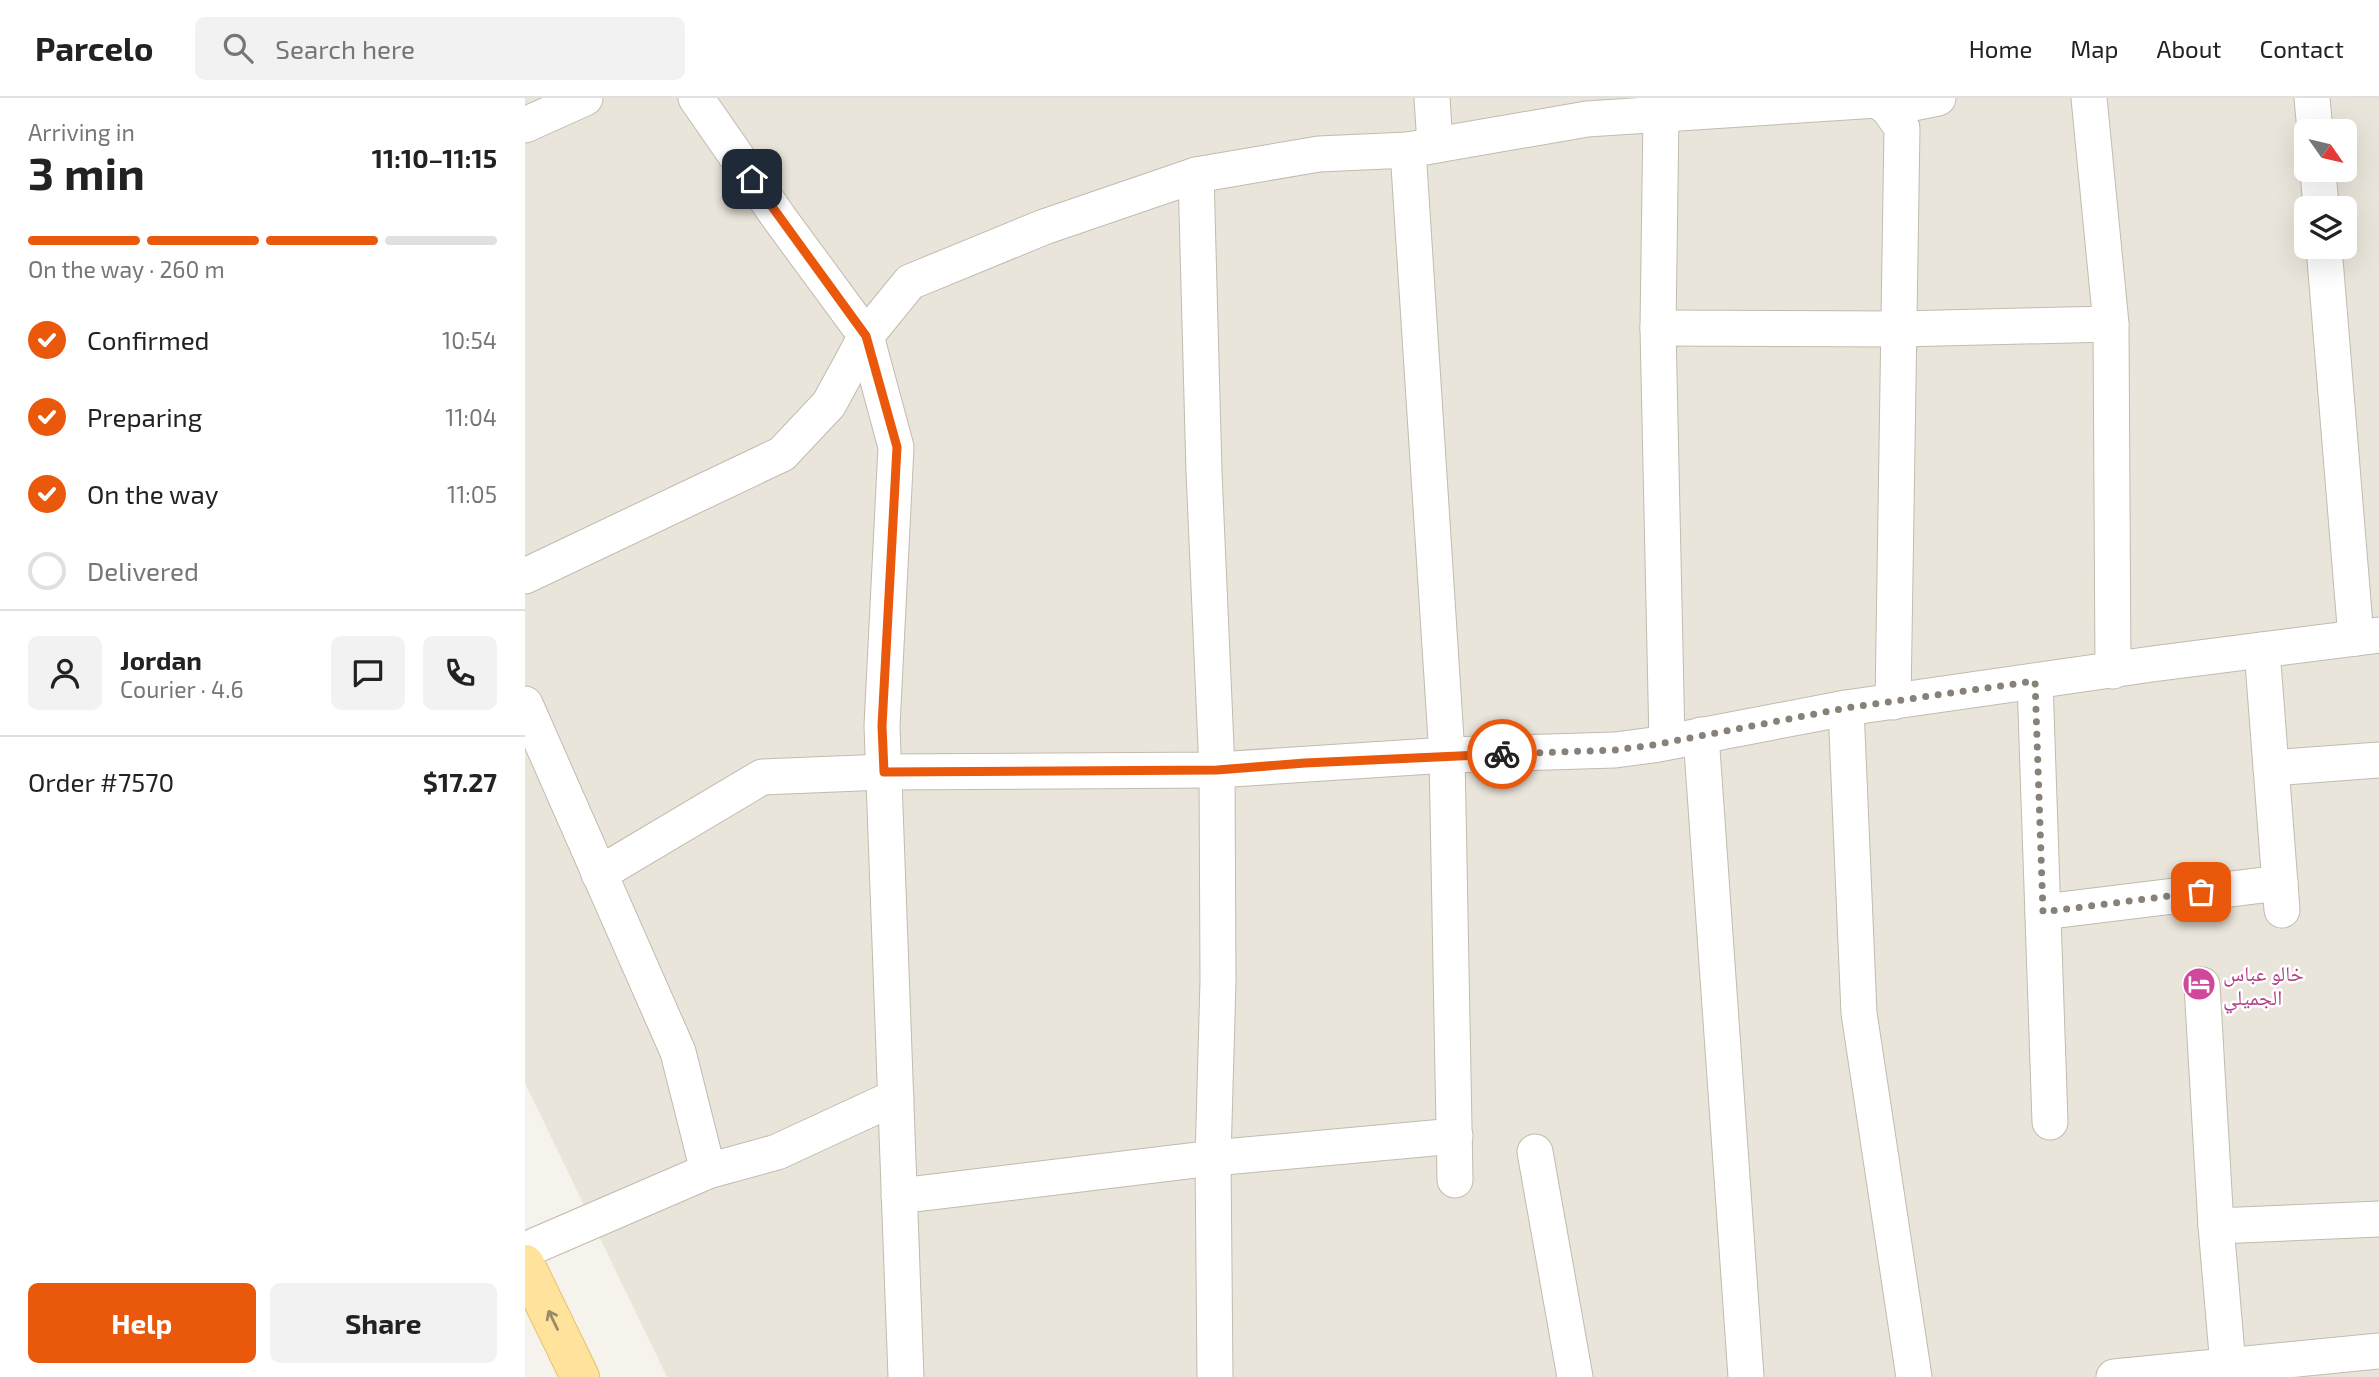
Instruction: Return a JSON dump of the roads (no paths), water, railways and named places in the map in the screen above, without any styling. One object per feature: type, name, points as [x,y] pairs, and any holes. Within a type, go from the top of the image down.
[{"type":"main road","points":[[525,1264],[580,1377]]},
{"type":"street","points":[[525,125],[585,98]]},
{"type":"street","points":[[696,98],[866,336],[897,447],[882,726],[906,1377]]},
{"type":"street","points":[[1432,98],[1421,147],[1447,755],[1455,1180]]},
{"type":"street","points":[[1888,108],[1938,98]]},
{"type":"street","points":[[2089,98],[2111,324],[2113,671]]},
{"type":"street","points":[[2312,98],[2314,119]]},
{"type":"street","points":[[525,576],[782,454],[829,404],[866,336],[910,282],[1044,227],[1196,175],[1319,154],[1421,147],[1658,106],[1877,100],[1888,108],[1902,128],[1893,702]]},
{"type":"street","points":[[1658,106],[1658,328],[1667,742]]},
{"type":"street","points":[[1196,175],[1204,472],[1217,770],[1218,981],[1213,1158],[1215,1377]]},
{"type":"street","points":[[599,874],[762,777],[884,772],[1217,770],[1447,755],[1615,750],[1846,708],[2367,637],[2326,259]]},
{"type":"street","points":[[1658,328],[1900,329],[2111,324]]},
{"type":"street","points":[[2043,912],[2281,896],[2262,650]]},
{"type":"street","points":[[2035,681],[2050,1122]]},
{"type":"street","points":[[525,704],[678,1052],[708,1171]]},
{"type":"street","points":[[1846,708],[1859,1013],[1914,1377]]},
{"type":"street","points":[[1701,735],[1746,1377]]},
{"type":"street","points":[[2271,768],[2379,760]]},
{"type":"street","points":[[2202,985],[2216,1226],[2228,1366]]},
{"type":"street","points":[[525,1250],[708,1171],[777,1152],[896,1097]]},
{"type":"street","points":[[899,1196],[1213,1158],[1455,1136]]},
{"type":"street","points":[[1535,1152],[1575,1377]]},
{"type":"street","points":[[2216,1226],[2379,1219]]},
{"type":"street","points":[[2114,1377],[2379,1351]]},
{"type":"place","name":"خالو عباس الجميلي","points":[[2199,984]]}]
